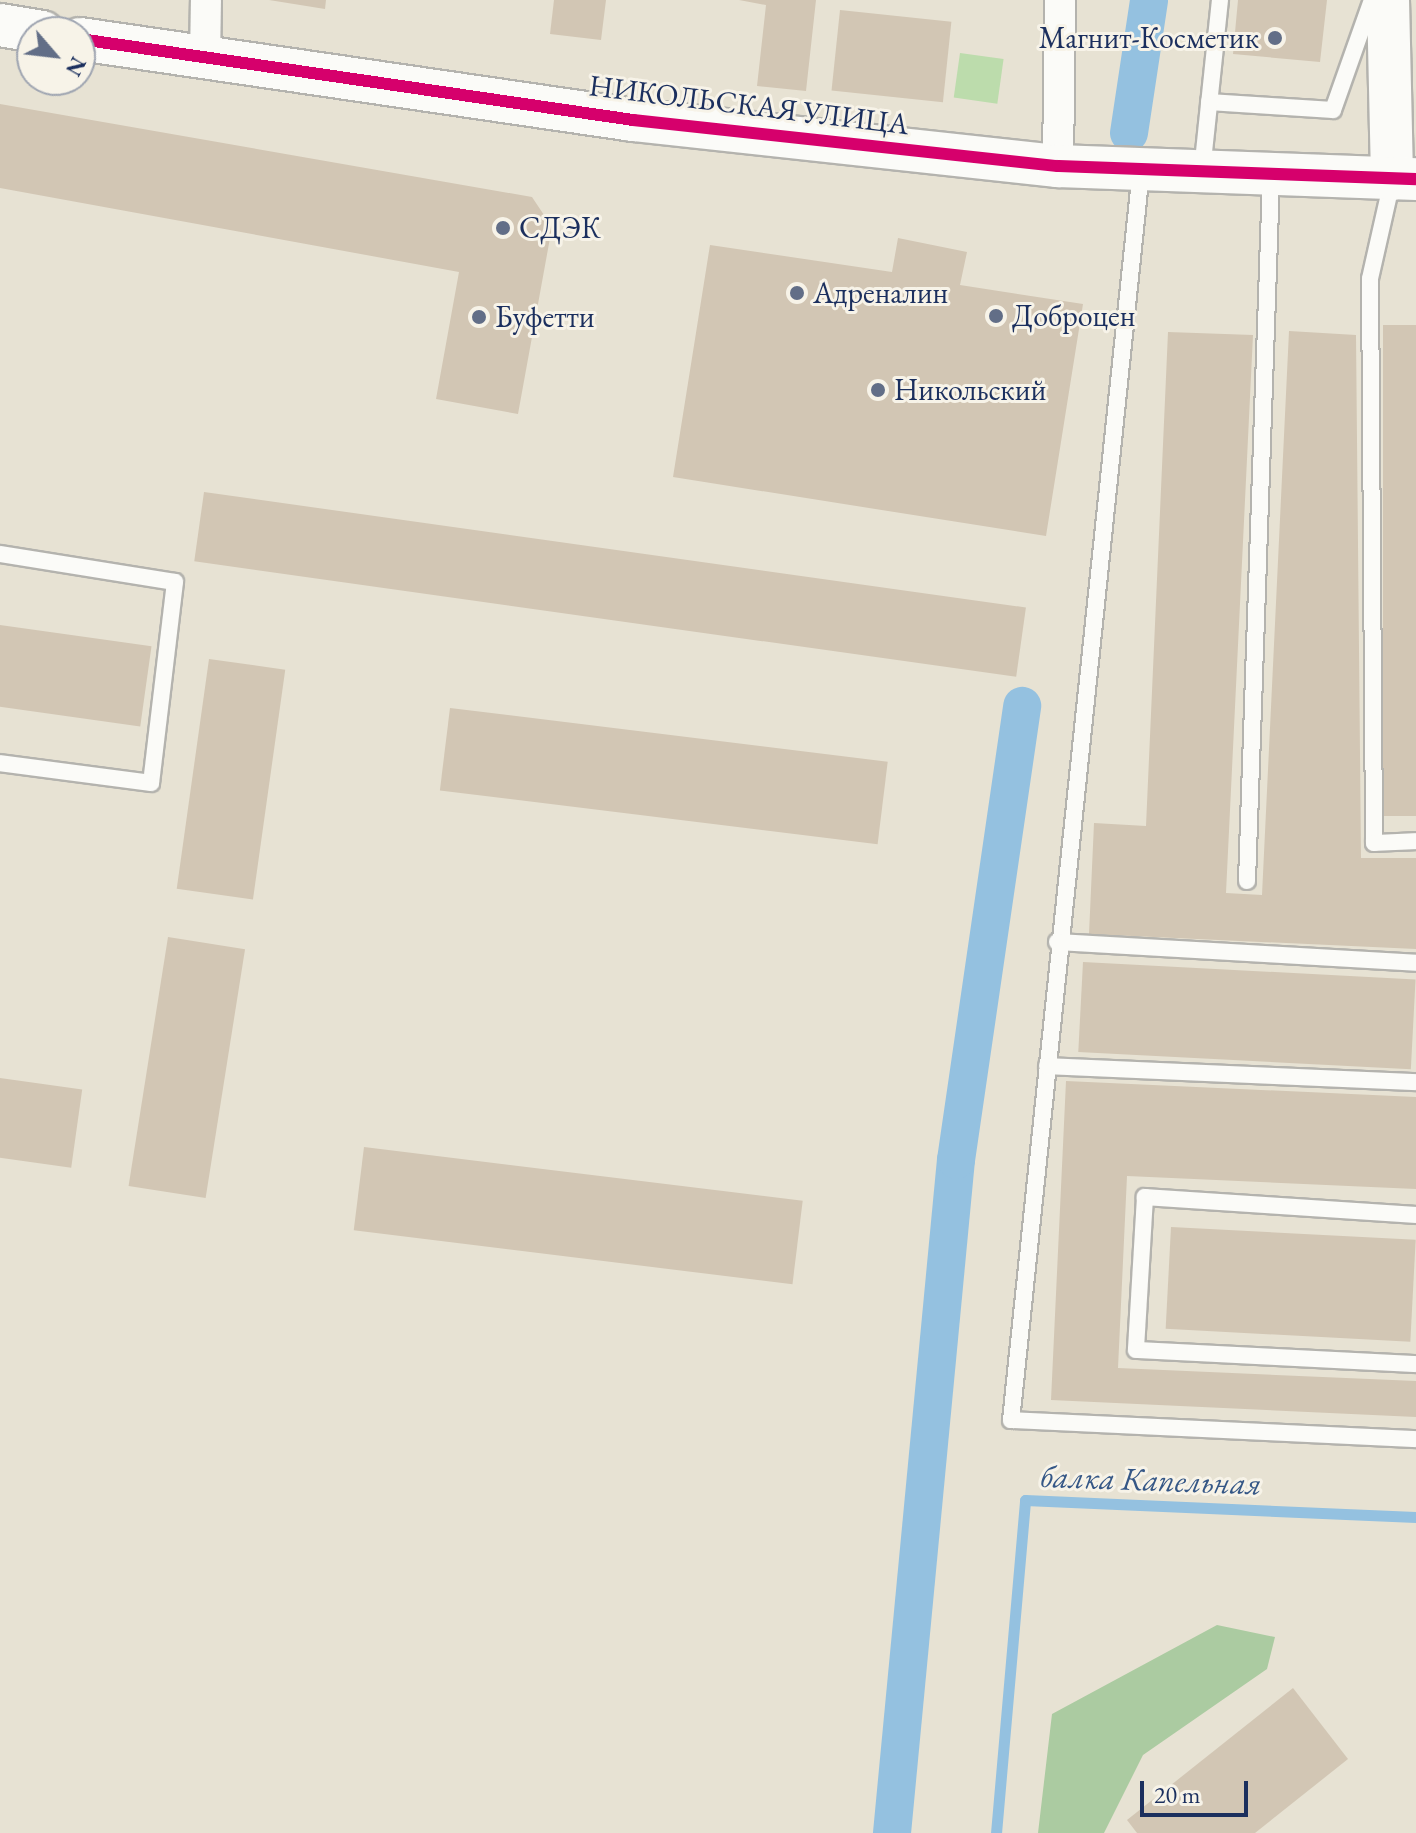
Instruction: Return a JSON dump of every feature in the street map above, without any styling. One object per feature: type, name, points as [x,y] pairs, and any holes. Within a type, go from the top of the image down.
[{"type":"street","points":[[205,61],[206,0]]},
{"type":"street","points":[[1058,166],[1060,0]]},
{"type":"street","points":[[1388,0],[1404,179]]},
{"type":"street","name":"НИКОЛЬСКАЯ УЛИЦА","points":[[96,42],[205,61],[633,120],[1058,166],[1271,178],[1404,179]]},
{"type":"lane","points":[[1202,173],[1220,0]]},
{"type":"lane","points":[[1209,102],[1333,110],[1372,0]]},
{"type":"lane","points":[[1141,170],[1057,942],[1011,1420],[1416,1439]]},
{"type":"lane","points":[[1247,881],[1271,178]]},
{"type":"lane","points":[[1404,179],[1370,279],[1374,843],[1416,841]]},
{"type":"lane","points":[[0,554],[175,582],[151,783],[0,763]]},
{"type":"lane","points":[[1057,942],[1416,963]]},
{"type":"lane","points":[[1047,1066],[1416,1082]]},
{"type":"lane","points":[[1416,1215],[1145,1197],[1136,1350],[1416,1364]]},
{"type":"green space","points":[[960,53],[1004,59],[997,104],[954,98]]},
{"type":"green space","points":[[1217,1625],[1275,1637],[1267,1669],[1143,1755],[1104,1833],[1038,1833],[1052,1714]]},
{"type":"building","points":[[269,0],[326,0],[325,9]]},
{"type":"building","points":[[554,0],[606,0],[601,40],[550,34]]},
{"type":"building","points":[[739,0],[816,0],[806,91],[757,86],[766,5]]},
{"type":"building","points":[[1238,0],[1327,0],[1320,62],[1233,54]]},
{"type":"building","points":[[840,10],[951,22],[943,102],[832,91]]},
{"type":"building","points":[[0,104],[532,197],[552,227],[518,414],[436,399],[459,272],[0,188]]},
{"type":"building","name":"Никольский","points":[[898,238],[967,252],[960,285],[1083,304],[1046,536],[673,477],[710,245],[892,272]]},
{"type":"building","points":[[1383,325],[1416,325],[1416,816],[1383,816]]},
{"type":"building","points":[[1289,331],[1356,335],[1361,858],[1416,858],[1416,949],[1089,934],[1094,823],[1146,826],[1168,332],[1253,335],[1226,893],[1262,895]]},
{"type":"building","points":[[204,492],[1026,608],[1016,677],[194,561]]},
{"type":"building","points":[[0,625],[152,646],[140,727],[0,707]]},
{"type":"building","points":[[209,659],[285,670],[253,899],[177,889]]},
{"type":"building","points":[[450,708],[888,762],[878,844],[440,790]]},
{"type":"building","points":[[168,937],[245,949],[206,1198],[129,1186]]},
{"type":"building","points":[[1083,962],[1416,979],[1411,1069],[1078,1052]]},
{"type":"building","points":[[0,1078],[82,1090],[71,1168],[0,1158]]},
{"type":"building","points":[[1066,1081],[1416,1097],[1416,1189],[1127,1176],[1118,1368],[1416,1381],[1416,1417],[1051,1400]]},
{"type":"building","points":[[364,1147],[803,1201],[792,1284],[354,1230]]},
{"type":"building","points":[[1171,1227],[1416,1240],[1410,1342],[1166,1329]]},
{"type":"building","points":[[1293,1688],[1348,1759],[1255,1833],[1137,1833],[1127,1820]]},
{"type":"waterway","points":[[1129,133],[1149,0]]},
{"type":"waterway","points":[[892,1833],[956,1160],[1022,706]]},
{"type":"waterway","name":"балка Капельная","points":[[996,1833],[1025,1500],[1416,1517]]},
{"type":"cycle path","points":[[96,41],[633,120],[1058,166],[1416,179]]},
{"type":"place","name":"Магнит-Косметик","points":[[1275,38]]},
{"type":"place","name":"СДЭК","points":[[503,228]]},
{"type":"place","name":"Адреналин","points":[[797,293]]},
{"type":"place","name":"Доброцен","points":[[996,316]]},
{"type":"place","name":"Буфетти","points":[[479,317]]},
{"type":"place","name":"Никольский","points":[[878,390]]}]
